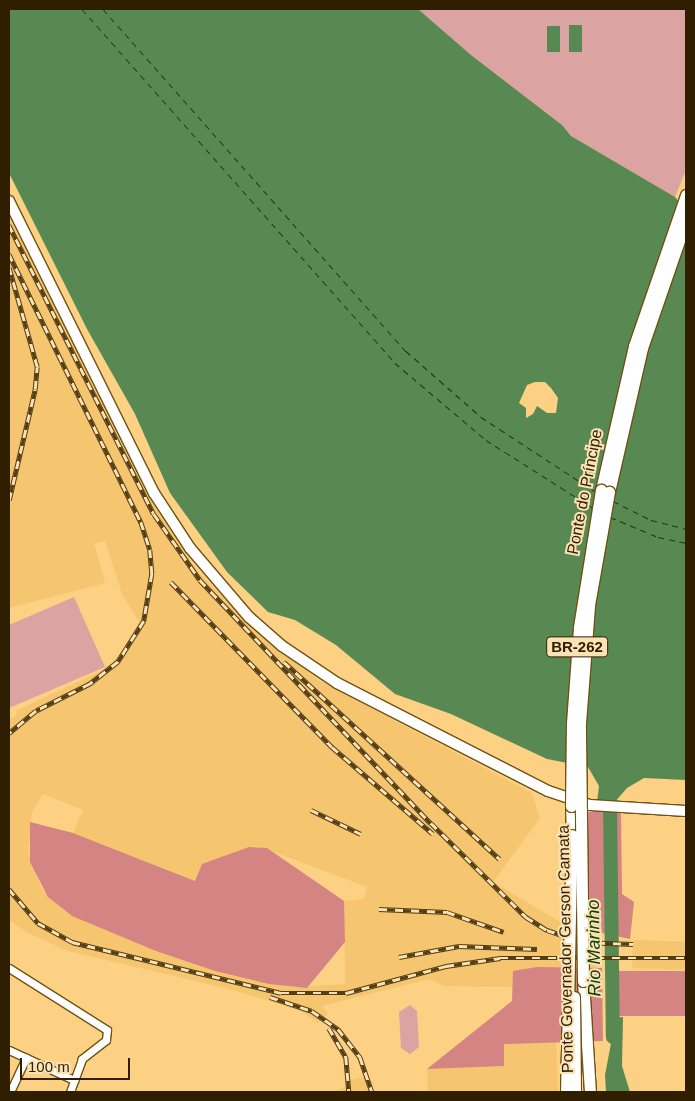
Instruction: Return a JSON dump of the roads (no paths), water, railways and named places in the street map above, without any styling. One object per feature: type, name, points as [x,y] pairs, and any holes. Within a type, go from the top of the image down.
[{"type":"main road","name":"Ponte do Príncipe","points":[[580,805],[577,649],[590,546],[634,346],[686,195]]},
{"type":"main road","name":"Ponte do Príncipe","points":[[580,805],[582,693],[598,547],[636,369],[663,281],[686,220]]},
{"type":"main road","name":"Ponte Governador Gerson Camata","points":[[575,1092],[572,835],[580,805]]},
{"type":"main road","name":"Ponte Governador Gerson Camata","points":[[580,805],[584,1092]]},
{"type":"main road","name":"BR-262","points":[[566,1092],[572,835]]},
{"type":"main road","points":[[583,981],[590,1092]]},
{"type":"street","points":[[9,201],[154,494],[190,548],[249,617],[298,657],[356,694],[517,777],[564,798],[580,805],[631,806],[686,811]]},
{"type":"street","points":[[9,968],[106,1028],[108,1035],[103,1042],[85,1055],[70,1092]]},
{"type":"street","points":[[9,1050],[74,1080]]},
{"type":"street","points":[[10,1092],[26,1058]]},
{"type":"waterway","name":"Rio Marinho","points":[[610,803],[613,1037]]},
{"type":"railway","points":[[9,225],[154,514],[200,580],[431,823],[526,917],[547,930],[581,942],[633,944]]},
{"type":"railway","points":[[9,254],[141,522],[150,550],[152,574],[144,621],[118,662],[90,684],[36,711],[9,734]]},
{"type":"railway","points":[[9,268],[37,367],[35,389],[9,500]]},
{"type":"railway","points":[[171,582],[332,747],[433,834]]},
{"type":"railway","points":[[284,662],[500,859]]},
{"type":"railway","points":[[311,810],[361,834]]},
{"type":"railway","points":[[9,889],[38,923],[72,942],[281,993],[346,993],[446,966],[500,958],[686,958]]},
{"type":"railway","points":[[379,909],[447,912],[504,932]]},
{"type":"railway","points":[[399,957],[459,946],[537,949]]},
{"type":"railway","points":[[270,997],[312,1011],[338,1029],[360,1057],[372,1092]]},
{"type":"railway","points":[[329,1028],[346,1057],[349,1092]]}]
